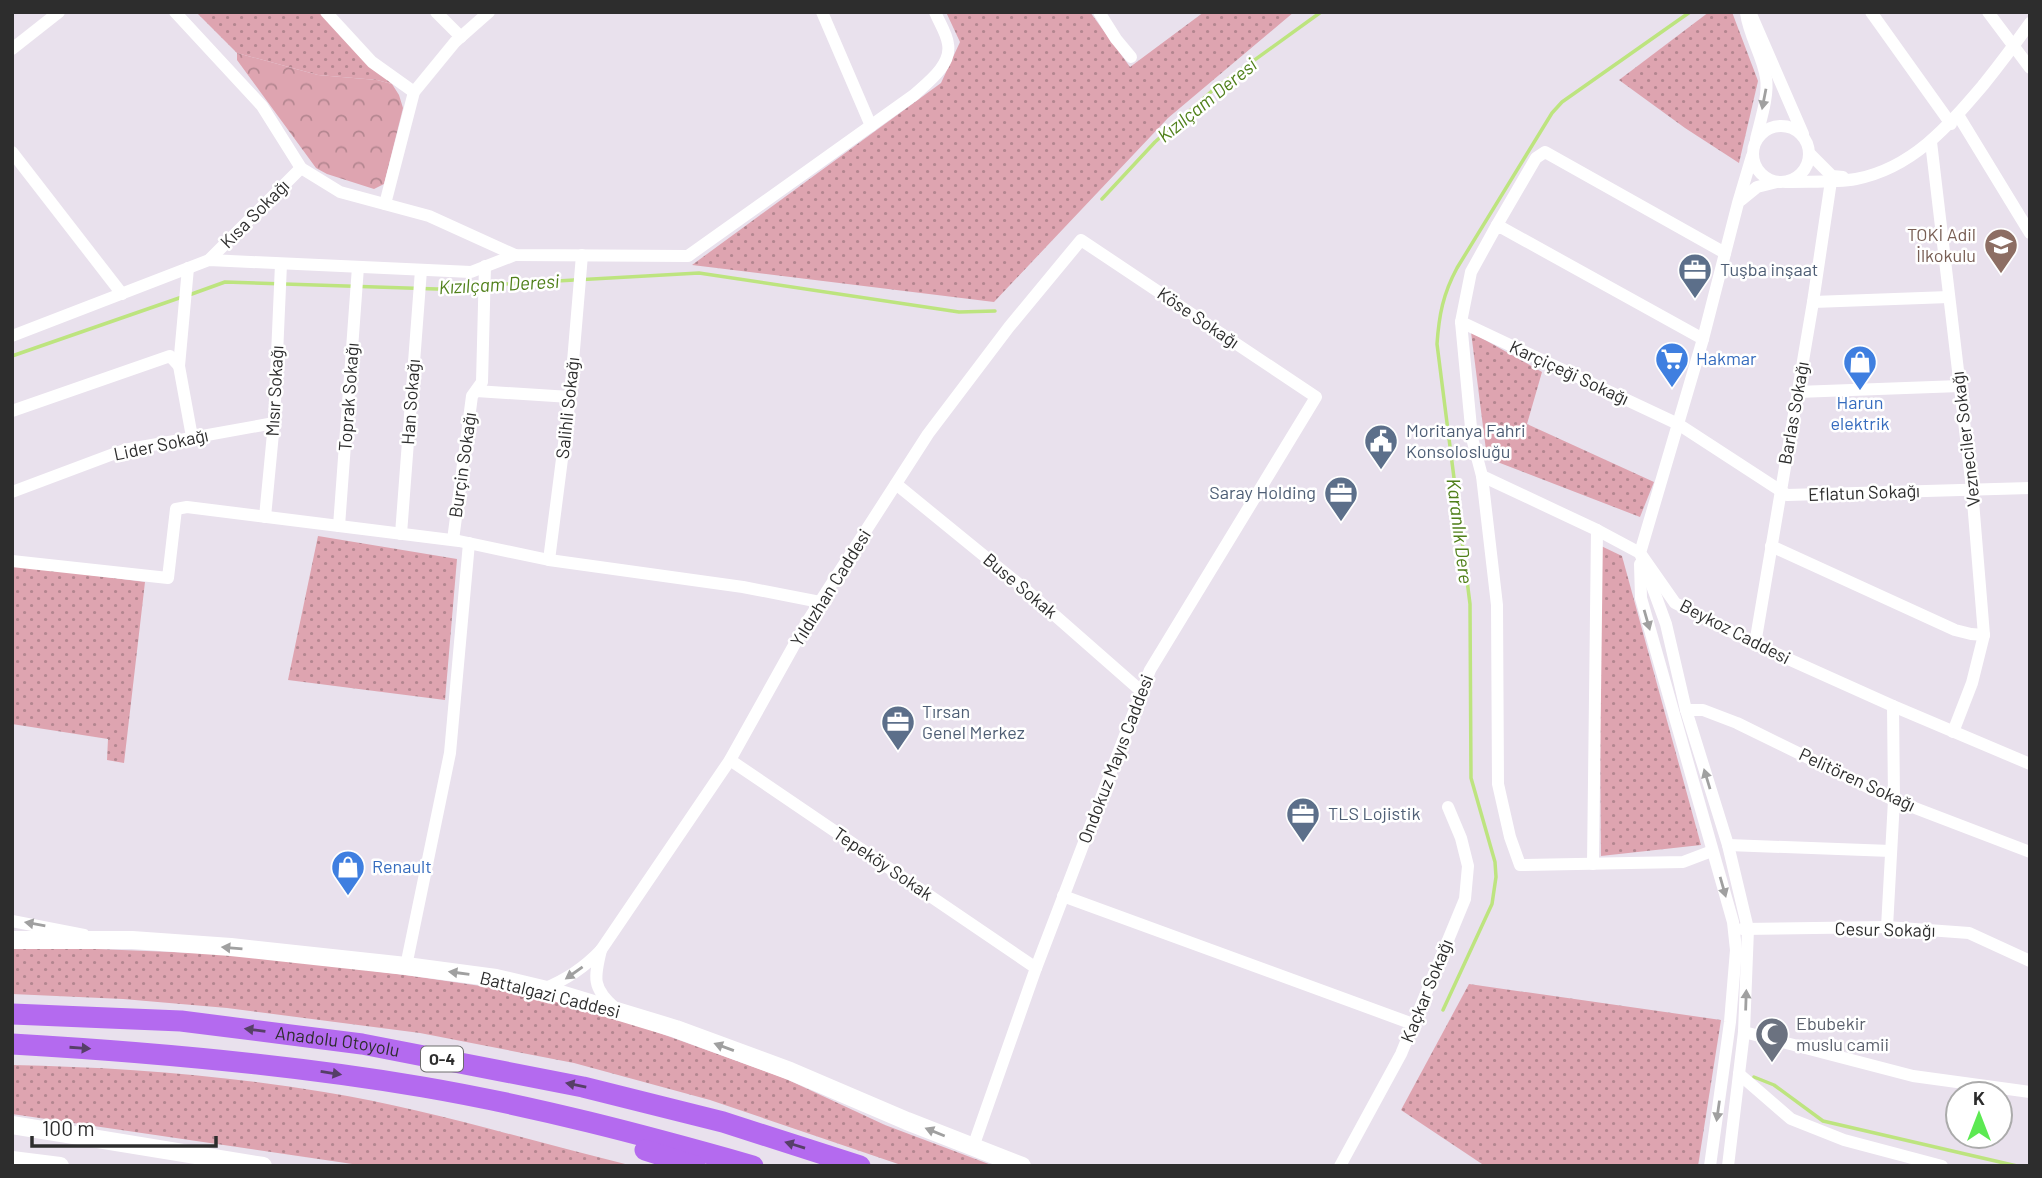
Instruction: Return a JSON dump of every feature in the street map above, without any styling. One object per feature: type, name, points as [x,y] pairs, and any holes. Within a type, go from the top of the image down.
[{"type":"highway","name":"Anadolu Otoyolu","points":[[12,1014],[181,1021],[362,1044],[583,1087],[723,1122],[860,1166]]},
{"type":"highway","name":"Anadolu Otoyolu","points":[[12,1044],[177,1055],[312,1070],[424,1087],[651,1137],[753,1166]]},
{"type":"highway","points":[[487,1100],[695,1166]]},
{"type":"main road","name":"Battalgazi Caddesi","points":[[105,939],[231,947],[406,966],[496,978],[543,989],[676,1029],[790,1071],[1022,1166]]},
{"type":"main road","points":[[12,940],[105,939]]},
{"type":"main road","points":[[12,1125],[263,1166]]},
{"type":"main road","points":[[12,1160],[60,1166]]},
{"type":"street","points":[[12,49],[59,12]]},
{"type":"street","points":[[175,12],[262,106],[302,168],[340,192],[429,216],[515,255],[688,256],[914,95],[936,74],[946,59],[949,46],[935,12]]},
{"type":"street","points":[[326,12],[372,62],[414,92]]},
{"type":"street","points":[[436,12],[461,37]]},
{"type":"street","points":[[385,204],[414,92],[461,37],[489,12]]},
{"type":"street","points":[[822,12],[871,126]]},
{"type":"street","points":[[1099,12],[1131,57]]},
{"type":"street","points":[[1748,12],[1810,154],[1832,176],[1857,179]]},
{"type":"street","points":[[1710,1166],[1737,950],[1713,851],[1641,598],[1640,553],[1703,338],[1752,156],[1767,86],[1766,75],[1748,28],[1748,12]]},
{"type":"street","points":[[1871,12],[1954,119],[2030,233]]},
{"type":"street","points":[[1988,12],[2030,68]]},
{"type":"street","points":[[1752,156],[1763,176],[1782,182],[1857,179],[1882,171],[1931,142],[1954,119],[2030,23]]},
{"type":"street","points":[[1756,139],[1771,127],[1780,125],[1798,131],[1805,138]]},
{"type":"street","name":"Vezneciler Sokağı","points":[[1931,142],[1972,489],[1984,635],[1972,683],[1953,732]]},
{"type":"street","points":[[12,152],[122,294]]},
{"type":"street","points":[[1713,851],[1683,862],[1520,865],[1510,837],[1498,784],[1497,605],[1482,476],[1472,439],[1461,322],[1471,272],[1536,158],[1545,152],[1725,253]]},
{"type":"street","points":[[1738,203],[1758,187],[1800,175],[1810,154]]},
{"type":"street","name":"Kısa Sokağı","points":[[209,260],[302,168]]},
{"type":"street","name":"Barlas Sokağı","points":[[1755,645],[1831,181]]},
{"type":"street","points":[[1497,225],[1703,338]]},
{"type":"street","name":"Köse Sokağı","points":[[1081,240],[1315,397]]},
{"type":"street","name":"Yıldızhan Caddesi","points":[[601,950],[730,760],[820,602],[928,434],[1009,327],[1081,240]]},
{"type":"street","points":[[12,336],[209,260],[281,270],[420,275],[485,272],[515,255]]},
{"type":"street","name":"Salihli Sokağı","points":[[549,561],[570,397],[582,255]]},
{"type":"street","points":[[188,268],[179,366],[192,437]]},
{"type":"street","name":"Mısır Sokağı","points":[[265,517],[274,423],[281,270]]},
{"type":"street","name":"Burçin Sokağı","points":[[453,540],[472,396],[482,382],[485,272]]},
{"type":"street","name":"Toprak Sokağı","points":[[339,526],[358,273]]},
{"type":"street","name":"Han Sokağı","points":[[401,534],[420,275]]},
{"type":"street","points":[[1813,302],[1949,297]]},
{"type":"street","name":"Karçiçeği Sokağı","points":[[1461,322],[1678,424]]},
{"type":"street","points":[[12,411],[170,356],[179,366]]},
{"type":"street","points":[[1797,392],[1960,386]]},
{"type":"street","points":[[476,391],[570,397]]},
{"type":"street","name":"Ondokuz Mayıs Caddesi","points":[[972,1147],[1036,968],[1150,670],[1315,397]]},
{"type":"street","name":"Lider Sokağı","points":[[12,492],[124,450],[274,423]]},
{"type":"street","name":"Eflatun Sokağı","points":[[1678,424],[1787,495],[2030,488]]},
{"type":"street","points":[[1482,476],[1640,553],[1666,624],[1686,710],[1728,845],[1748,929],[1744,1032],[1728,1166]]},
{"type":"street","name":"Buse Sokak","points":[[896,484],[1026,590],[1142,691]]},
{"type":"street","points":[[12,561],[168,578],[176,509],[187,507],[453,540],[549,561],[743,587],[820,602]]},
{"type":"street","points":[[1593,864],[1597,530]]},
{"type":"street","points":[[406,966],[450,753],[469,543]]},
{"type":"street","points":[[1771,546],[1955,630],[1984,635]]},
{"type":"street","name":"Beykoz Caddesi","points":[[1640,553],[1675,603],[1755,645],[2030,764]]},
{"type":"street","points":[[1887,927],[1894,800],[1893,706]]},
{"type":"street","name":"Pelitören Sokağı","points":[[1686,710],[1703,710],[1737,723],[1894,800],[2030,852]]},
{"type":"street","name":"Tepeköy Sokak","points":[[730,760],[1036,968]]},
{"type":"street","name":"Kaçkar Sokağı","points":[[1340,1166],[1401,1054],[1467,888],[1466,853],[1448,807]]},
{"type":"street","points":[[1728,845],[1891,851]]},
{"type":"street","points":[[1063,896],[1413,1024]]},
{"type":"street","name":"Battalgazi Caddesi","points":[[12,921],[105,939]]},
{"type":"street","name":"Cesur Sokağı","points":[[1734,929],[1887,927],[1969,933],[2030,961]]},
{"type":"street","points":[[543,989],[569,977],[601,950]]},
{"type":"street","points":[[601,950],[595,981],[598,991],[620,1012]]},
{"type":"street","points":[[1744,1032],[1913,1076],[2030,1092]]},
{"type":"street","points":[[1739,1074],[1791,1119],[1844,1140],[1942,1166]]},
{"type":"green space","points":[[196,12],[319,12],[392,84],[377,80],[318,75],[237,53]]},
{"type":"green space","points":[[946,12],[1090,12],[1130,67],[1204,12],[1294,12],[1168,118],[994,302],[692,265],[941,83],[960,42]]},
{"type":"green space","points":[[1709,12],[1732,12],[1758,81],[1739,163],[1619,80]]},
{"type":"green space","points":[[237,53],[318,75],[377,80],[392,84],[403,108],[384,184],[374,189],[316,168],[237,60]]},
{"type":"green space","points":[[1471,332],[1542,372],[1527,424],[1654,482],[1640,517],[1487,458]]},
{"type":"green space","points":[[318,536],[457,559],[445,700],[288,680]]},
{"type":"green space","points":[[1599,545],[1622,556],[1701,845],[1601,856]]},
{"type":"green space","points":[[12,565],[145,582],[124,763],[107,760],[108,739],[12,724]]},
{"type":"green space","points":[[72,948],[246,955],[529,993],[651,1030],[784,1078],[885,1125],[994,1166],[904,1166],[710,1100],[574,1063],[420,1033],[227,1008],[123,999],[12,994],[12,949]]},
{"type":"green space","points":[[1469,984],[1721,1020],[1698,1166],[1485,1166],[1401,1110]]},
{"type":"green space","points":[[12,1065],[168,1073],[324,1092],[440,1116],[633,1166],[366,1166],[12,1114]]},
{"type":"waterway","name":"Kızılçam Deresi","points":[[1102,199],[1155,142],[1213,90],[1321,12]]},
{"type":"waterway","name":"Karanlık Dere","points":[[1443,1010],[1492,904],[1496,877],[1495,862],[1471,778],[1470,604],[1437,344],[1442,305],[1457,268],[1552,113],[1562,102],[1690,12]]},
{"type":"waterway","name":"Kızılçam Deresi","points":[[488,285],[699,273],[959,312],[995,311]]},
{"type":"waterway","name":"Kızılçam Deresi","points":[[189,295],[225,282],[437,289],[480,286]]},
{"type":"waterway","name":"Kızılçam Deresi","points":[[12,356],[182,297]]},
{"type":"waterway","points":[[1754,1077],[1774,1085],[1823,1121],[2017,1166]]},
{"type":"place","name":"TOKİ Adil İlkokulu","points":[[2001,275]]},
{"type":"place","name":"Tuşba inşaat","points":[[1695,300]]},
{"type":"place","name":"Hakmar","points":[[1672,389]]},
{"type":"place","name":"Harun elektrik","points":[[1860,392]]},
{"type":"place","name":"Moritanya Fahri Konsolosluğu","points":[[1381,471]]},
{"type":"place","name":"Saray Holding","points":[[1341,523]]},
{"type":"place","name":"Tırsan Genel Merkez","points":[[898,752]]},
{"type":"place","name":"TLS Lojistik","points":[[1303,844]]},
{"type":"place","name":"Renault","points":[[348,897]]},
{"type":"place","name":"Ebubekir muslu camii","points":[[1772,1064]]}]
